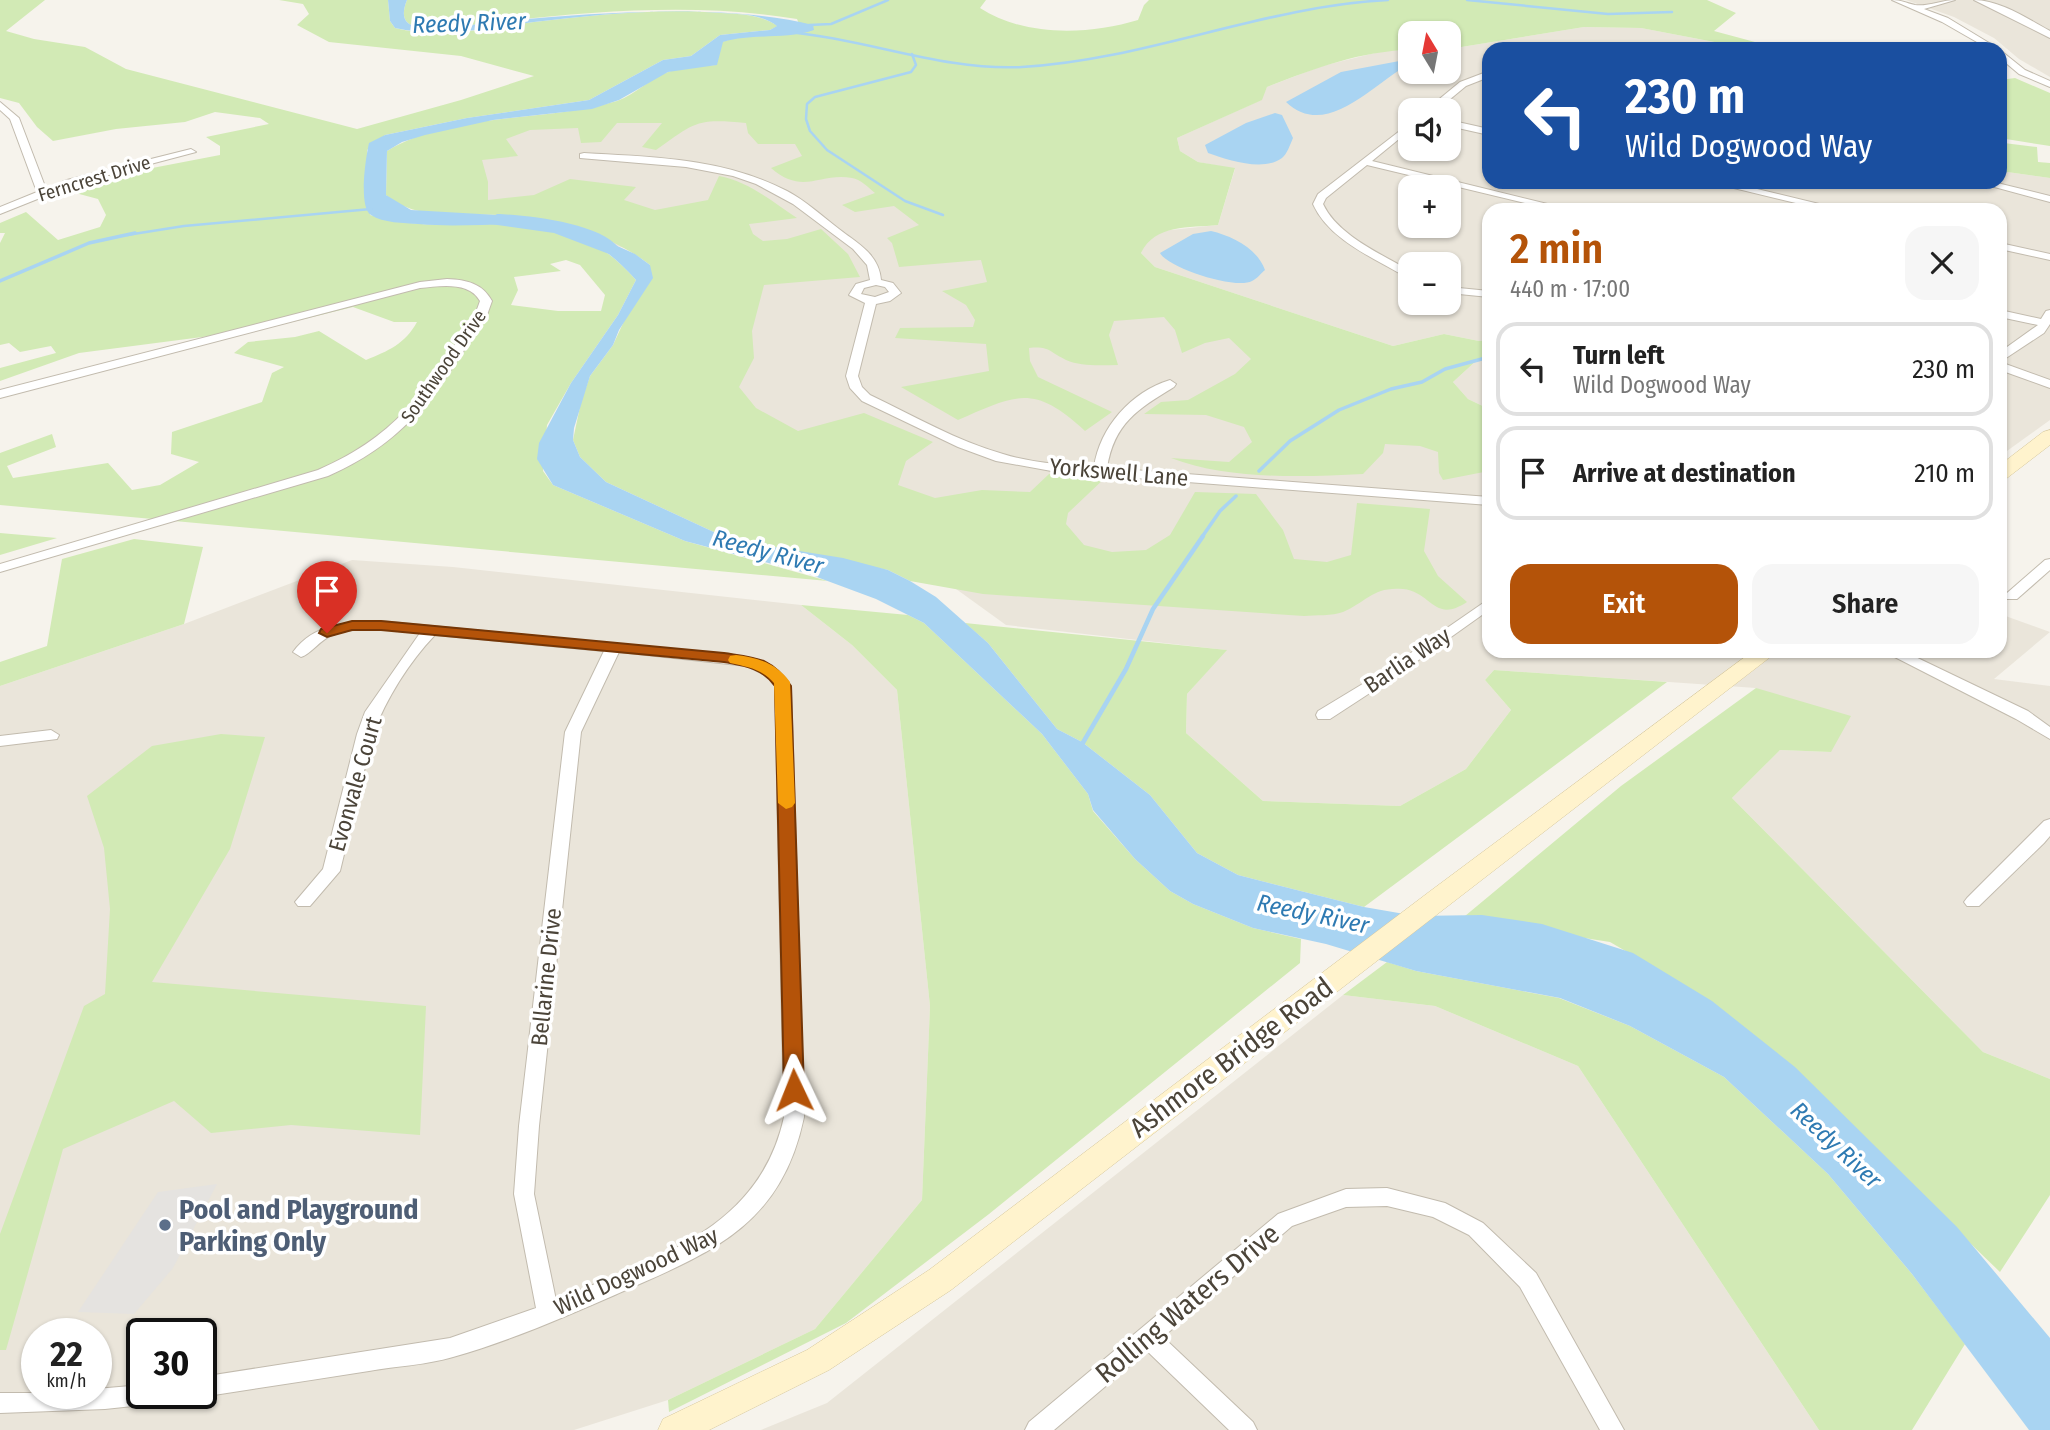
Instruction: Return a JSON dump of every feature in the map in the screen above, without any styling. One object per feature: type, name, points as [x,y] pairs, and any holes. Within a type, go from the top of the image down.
[{"type":"main road","points":[[2007,469],[2050,436]]},
{"type":"main road","name":"Ashmore Bridge Road","points":[[675,1430],[766,1387],[871,1327],[940,1280],[1438,898],[1758,658]]},
{"type":"street","points":[[1896,0],[1958,27],[1983,42]]},
{"type":"street","points":[[1916,8],[1951,0]]},
{"type":"street","points":[[1978,0],[2012,14],[2050,35]]},
{"type":"street","points":[[2007,59],[2022,72],[2050,84]]},
{"type":"street","points":[[1446,98],[1463,84],[1482,77]]},
{"type":"street","points":[[0,105],[14,118],[42,192]]},
{"type":"street","points":[[1461,126],[1482,130]]},
{"type":"street","points":[[1398,136],[1322,196],[1318,204],[1319,210],[1336,227],[1398,267]]},
{"type":"street","name":"Ferncrest Drive","points":[[0,211],[42,192],[91,175],[191,152]]},
{"type":"street","points":[[584,156],[687,164],[765,184],[792,198],[866,255],[876,270],[876,282]]},
{"type":"street","points":[[1365,162],[1538,203]]},
{"type":"street","points":[[2007,188],[2050,199]]},
{"type":"street","points":[[1745,189],[1808,203]]},
{"type":"street","points":[[2007,248],[2050,257]]},
{"type":"street","points":[[876,282],[890,285],[895,293],[888,298],[871,301],[858,298],[855,292],[860,286],[876,282]]},
{"type":"street","name":"Southwood Drive","points":[[0,394],[420,285],[448,283],[470,286],[483,293],[486,301],[481,315],[411,416],[385,441],[355,461],[323,473],[0,568]]},
{"type":"street","points":[[1461,292],[1482,294]]},
{"type":"street","name":"Yorkswell Lane","points":[[871,301],[852,376],[856,388],[866,398],[963,444],[1001,458],[1038,465],[1100,471],[1482,500]]},
{"type":"street","points":[[2007,314],[2047,318],[2040,331],[2007,353]]},
{"type":"street","points":[[2007,369],[2050,384]]},
{"type":"street","points":[[1100,471],[1104,443],[1117,421],[1170,384]]},
{"type":"street","points":[[2012,596],[2050,564]]},
{"type":"street","name":"Barlia Way","points":[[1324,715],[1394,671],[1482,608]]},
{"type":"street","name":"Wild Dogwood Way","points":[[217,1384],[450,1348],[487,1338],[686,1254],[730,1226],[754,1204],[784,1157],[794,1117],[782,682],[772,670],[753,662],[381,625],[352,626],[327,633],[307,643],[301,652]]},
{"type":"street","name":"Evonvale Court","points":[[304,902],[331,871],[365,734],[373,712],[417,645],[430,631]]},
{"type":"street","name":"Bellarine Drive","points":[[548,1313],[524,1194],[529,1126],[573,732],[613,649]]},
{"type":"street","points":[[1905,658],[2022,715],[2050,734]]},
{"type":"street","points":[[0,741],[51,735]]},
{"type":"street","points":[[1973,902],[2050,825]]},
{"type":"street","name":"Rolling Waters Drive","points":[[1037,1430],[1285,1220],[1346,1198],[1387,1197],[1438,1209],[1476,1229],[1528,1280],[1612,1430]]},
{"type":"street","points":[[1147,1336],[1245,1430]]},
{"type":"street","points":[[0,1402],[126,1397]]},
{"type":"shaded area","points":[[1906,0],[2050,0],[2050,77],[2019,59],[2007,49],[2007,42],[1999,42],[1954,17]]},
{"type":"shaded area","points":[[1584,27],[1641,28],[1714,42],[1492,42]]},
{"type":"shaded area","points":[[1482,44],[1482,189],[2007,189],[2007,172],[2050,178],[2050,420],[2007,451],[2007,203],[1482,203],[1482,341],[1444,334],[1393,346],[1155,267],[1141,253],[1146,242],[1161,231],[1218,225],[1235,169],[1198,162],[1180,151],[1177,138],[1261,100],[1267,87],[1322,66],[1383,51],[1398,50],[1398,84],[1461,84],[1461,47]]},
{"type":"shaded area","points":[[685,106],[821,138],[1482,416],[1482,658],[2007,658],[2007,617],[2050,632],[1994,679],[2050,686],[2050,1079],[1983,1052],[1732,798],[1780,750],[1831,752],[1756,688],[1494,670],[1485,680],[1511,710],[1466,769],[1400,806],[1263,801],[1186,733],[1187,694],[1226,650],[1006,625],[848,511],[749,468],[715,273],[466,204],[455,158],[519,128]]},
{"type":"shaded area","points":[[1476,361],[1482,361],[1482,406],[1468,399],[1453,382]]},
{"type":"shaded area","points":[[352,560],[453,567],[801,605],[852,645],[897,690],[930,1006],[922,1200],[815,1329],[668,1400],[574,1430],[0,1430],[0,686],[184,624]]},
{"type":"shaded area","points":[[1343,995],[1435,1006],[1578,1066],[1819,1430],[761,1430],[827,1403]]},
{"type":"shaded area","name":"Pool and Playground Parking Only","points":[[217,1184],[173,1268],[134,1314],[78,1312],[158,1192]]},
{"type":"green space","points":[[0,0],[45,0],[6,31],[34,39],[85,47],[126,69],[357,129],[534,76],[461,56],[329,42],[297,25],[309,14],[303,4],[279,0],[388,0],[390,21],[395,28],[429,33],[651,12],[736,14],[772,22],[778,26],[770,30],[720,35],[691,56],[663,60],[589,100],[467,118],[385,135],[367,150],[370,215],[407,223],[541,225],[572,233],[604,251],[636,280],[618,315],[571,383],[547,425],[543,471],[553,485],[685,541],[828,581],[0,505],[0,453],[52,434],[56,447],[7,466],[13,478],[108,463],[132,490],[160,485],[199,462],[171,454],[172,432],[262,402],[272,373],[284,367],[234,353],[248,342],[295,337],[319,331],[366,360],[389,350],[412,330],[417,322],[394,322],[353,307],[264,329],[79,353],[0,381],[0,368],[56,353],[51,346],[20,352],[9,343],[0,345],[0,243],[5,233],[0,233],[0,223],[26,212],[58,240],[100,227],[106,215],[98,199],[68,191],[95,179],[220,155],[220,146],[206,137],[269,124],[260,118],[215,112],[185,122],[116,129],[53,141],[37,127],[19,103],[0,98]],"holes":[[[566,260],[580,265],[605,295],[601,311],[558,311],[511,305],[518,290],[514,277],[561,271],[550,264]]]},
{"type":"green space","points":[[407,0],[986,0],[980,8],[1016,24],[1078,30],[1099,29],[1138,20],[1149,0],[1707,0],[1736,13],[1714,31],[1755,42],[1714,42],[1641,28],[1584,27],[1461,47],[1461,21],[1398,21],[1398,51],[1355,57],[1284,80],[1267,87],[1262,100],[1177,138],[1180,151],[1198,162],[1235,168],[1218,225],[1174,229],[1155,237],[1141,253],[1155,267],[1393,346],[1444,334],[1482,341],[1482,361],[1476,361],[1453,382],[1468,399],[1482,406],[1482,472],[1443,480],[1439,473],[1438,452],[1420,446],[1385,444],[1383,453],[1363,474],[1241,474],[1171,458],[1229,462],[1252,442],[1244,427],[1206,415],[1144,414],[1161,402],[1188,400],[1235,374],[1251,359],[1229,338],[1205,343],[1182,353],[1175,330],[1164,317],[1114,321],[1109,335],[1118,365],[1078,364],[1045,349],[1029,348],[1030,361],[1038,377],[1112,412],[1085,431],[1052,406],[1024,398],[996,404],[958,420],[901,387],[989,371],[986,344],[895,338],[900,328],[973,327],[975,320],[966,305],[942,291],[987,282],[981,260],[899,267],[892,243],[887,238],[919,225],[894,206],[855,212],[842,205],[875,193],[855,179],[841,177],[802,182],[782,176],[771,168],[802,156],[795,144],[758,144],[748,133],[746,123],[717,121],[697,124],[656,150],[642,147],[662,123],[617,123],[601,142],[581,143],[578,128],[530,130],[506,139],[518,156],[482,160],[488,182],[488,200],[534,195],[570,179],[636,187],[624,200],[655,210],[708,200],[719,176],[750,187],[797,218],[749,224],[753,234],[763,241],[787,239],[821,229],[848,254],[860,277],[764,285],[752,331],[754,358],[739,387],[756,408],[798,431],[864,413],[933,442],[906,461],[898,485],[935,498],[982,490],[1030,492],[1049,474],[1106,477],[1068,513],[1066,524],[1084,545],[1112,552],[1146,550],[1170,535],[1195,492],[1256,494],[1283,530],[1294,559],[1327,562],[1351,555],[1357,503],[1430,509],[1424,551],[1438,576],[1467,602],[1447,610],[1413,591],[1393,589],[1377,592],[1343,612],[1304,616],[983,594],[910,581],[888,570],[731,540],[606,482],[580,457],[573,440],[590,376],[613,345],[650,265],[603,238],[569,226],[515,216],[431,213],[399,204],[386,195],[387,151],[413,138],[441,129],[589,108],[617,101],[668,72],[716,65],[722,42],[734,38],[803,33],[797,19],[711,10],[622,11],[447,28],[421,28],[408,23],[405,18]]},
{"type":"green space","points":[[2015,78],[2050,93],[2050,146],[2007,139],[2007,79]]},
{"type":"green space","points":[[2007,143],[2037,147],[2038,162],[2050,163],[2050,178],[2007,172]]},
{"type":"green space","points":[[0,533],[57,538],[0,555]]},
{"type":"green space","points":[[134,539],[203,547],[184,624],[0,686],[0,662],[47,646],[62,559]]},
{"type":"green space","points":[[801,605],[908,615],[924,623],[1042,734],[1088,794],[1093,811],[1135,859],[1170,891],[1193,904],[1253,928],[1301,939],[1300,963],[989,1214],[846,1323],[669,1412],[668,1400],[815,1329],[922,1200],[930,1006],[897,690],[852,645]]},
{"type":"green space","points":[[965,623],[1227,650],[1187,694],[1186,733],[1263,801],[1400,806],[1466,769],[1511,710],[1485,680],[1494,670],[1667,682],[1364,907],[1238,875],[1197,853],[1150,795],[1082,742],[1057,729],[988,643]]},
{"type":"green space","points":[[1756,688],[1851,716],[1831,752],[1780,750],[1732,798],[1983,1052],[2050,1079],[2050,1195],[2000,1272],[1831,1109],[1691,989],[1610,942],[1546,932],[1453,926],[1621,786]]},
{"type":"green space","points":[[221,734],[265,737],[230,849],[152,982],[426,1006],[420,1135],[291,1125],[211,1133],[174,1101],[63,1149],[6,1350],[0,1350],[0,1234],[84,1006],[105,994],[110,909],[104,848],[87,796],[152,746]]},
{"type":"green space","points":[[1387,962],[1416,971],[1559,998],[1630,1026],[1724,1077],[1828,1174],[1912,1274],[1965,1344],[1912,1430],[1819,1430],[1578,1066],[1435,1006],[1343,995]]},
{"type":"water","points":[[388,0],[407,0],[405,18],[408,23],[421,28],[646,12],[464,31],[429,32],[395,28],[390,21]]},
{"type":"water","points":[[674,11],[714,13],[682,12],[646,12]]},
{"type":"water","name":"Reedy River","points":[[744,15],[773,17],[813,25],[814,30],[723,42],[717,65],[668,72],[619,100],[592,109],[493,120],[425,135],[402,142],[387,151],[386,195],[411,210],[516,216],[571,225],[635,254],[650,265],[653,278],[619,330],[613,345],[590,376],[574,428],[573,440],[580,457],[606,482],[731,540],[843,558],[888,570],[936,597],[988,643],[1057,729],[1082,742],[1150,795],[1197,853],[1238,875],[1364,907],[1416,916],[1482,915],[1542,924],[1633,953],[1712,1001],[1795,1067],[1957,1227],[2050,1338],[2050,1430],[2029,1430],[1912,1274],[1828,1174],[1724,1077],[1630,1026],[1560,998],[1416,971],[1326,944],[1253,928],[1193,904],[1170,891],[1135,859],[1093,810],[1088,794],[1042,734],[924,623],[876,599],[806,573],[685,541],[553,485],[537,459],[539,443],[571,383],[618,315],[636,280],[610,255],[585,239],[560,229],[534,225],[406,223],[376,218],[367,210],[364,192],[369,143],[385,135],[467,118],[589,100],[663,60],[691,56],[720,35],[770,30],[777,26],[764,19]]},
{"type":"water","points":[[1398,61],[1398,71],[1366,94],[1334,112],[1318,115],[1302,112],[1286,102],[1341,72]]},
{"type":"water","points":[[1275,113],[1282,115],[1293,138],[1282,158],[1256,164],[1208,153],[1205,145],[1246,123]]},
{"type":"water","points":[[1211,231],[1227,236],[1250,249],[1265,270],[1252,281],[1232,283],[1188,271],[1160,253],[1193,234]]},
{"type":"waterway","points":[[809,25],[831,24],[888,0]]},
{"type":"waterway","points":[[912,55],[994,67],[1069,62],[1296,12],[1388,0]]},
{"type":"waterway","points":[[1467,0],[1608,14],[1672,12]]},
{"type":"waterway","points":[[797,33],[912,55]]},
{"type":"waterway","points":[[912,55],[916,65],[911,72],[815,97],[807,104],[806,119],[810,131],[827,150],[905,201],[943,215]]},
{"type":"waterway","points":[[127,235],[184,226],[371,209]]},
{"type":"waterway","name":"Reedy River","points":[[497,220],[555,227],[585,236],[609,248]]},
{"type":"waterway","points":[[0,281],[89,243],[135,233]]},
{"type":"waterway","points":[[1259,471],[1290,441],[1339,410],[1391,389],[1422,382],[1445,369],[1482,359]]},
{"type":"waterway","points":[[1202,537],[1220,511],[1236,496]]},
{"type":"waterway","points":[[1081,746],[1126,669],[1153,609],[1203,536]]},
{"type":"slow traffic","points":[[736,660],[753,662],[772,670],[782,682],[786,803]]},
{"type":"place","name":"Pool and Playground Parking Only","points":[[165,1225]]},
{"type":"route","points":[[327,633],[352,626],[381,625],[724,658],[753,662],[772,670],[783,686],[794,1090]]}]
